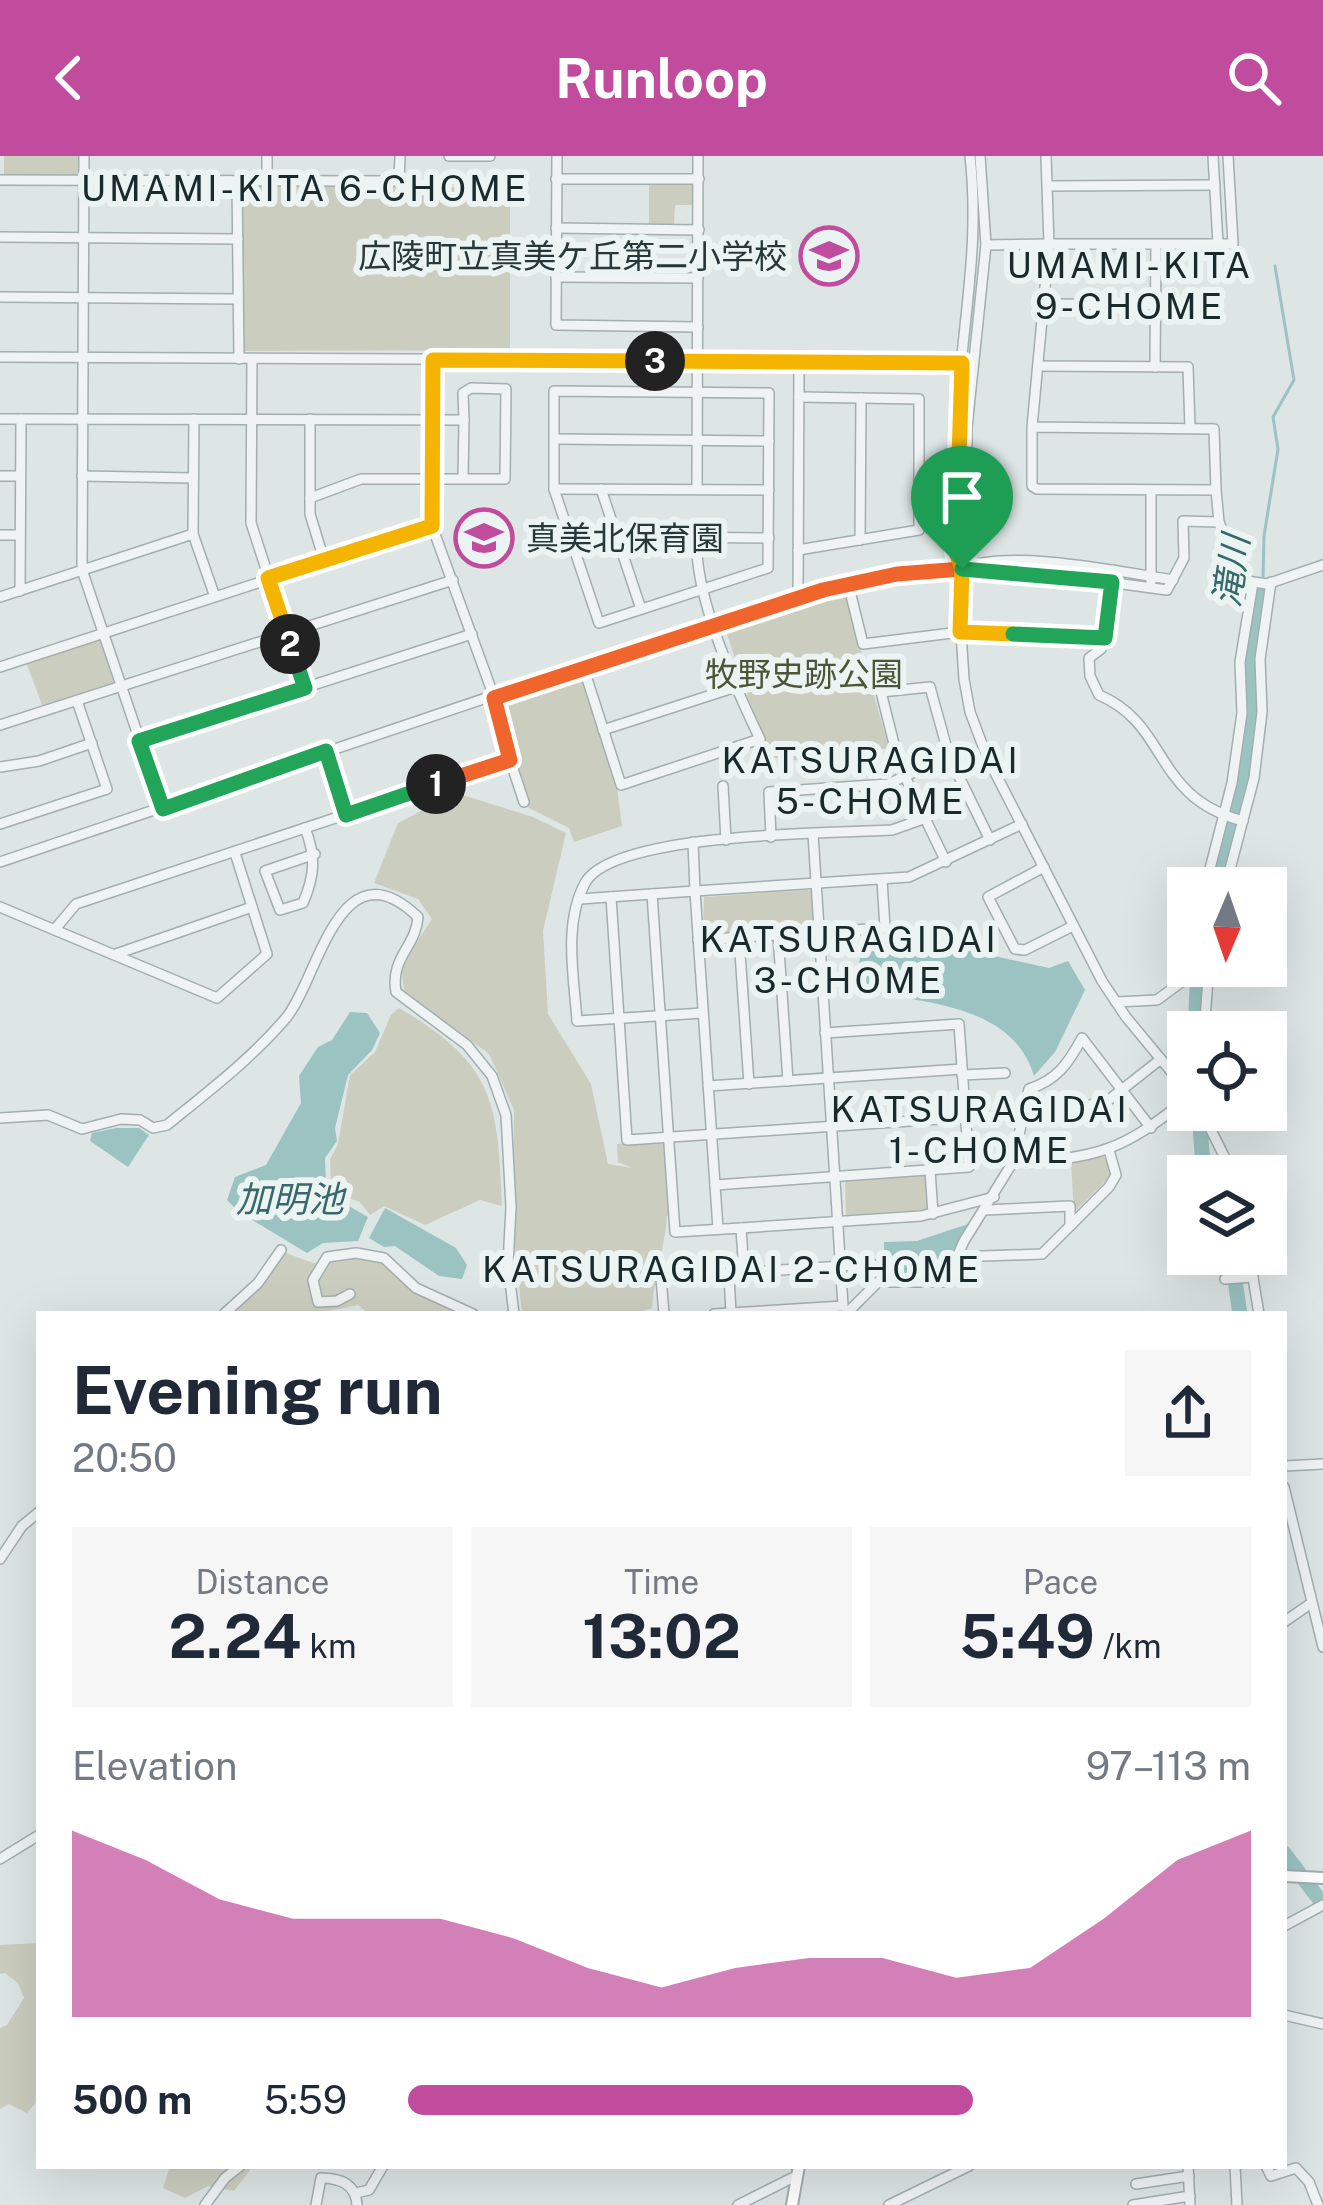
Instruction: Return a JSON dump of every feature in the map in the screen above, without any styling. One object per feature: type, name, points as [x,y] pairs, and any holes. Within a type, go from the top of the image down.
[{"type":"main road","points":[[1287,1876],[1318,1878]]},
{"type":"main road","points":[[792,2205],[797,2171]]},
{"type":"street","points":[[84,156],[82,570],[163,809]]},
{"type":"street","points":[[267,156],[267,181]]},
{"type":"street","points":[[0,180],[399,181],[400,156]]},
{"type":"street","points":[[448,156],[490,156]]},
{"type":"street","points":[[556,156],[556,325],[698,327]]},
{"type":"street","points":[[697,489],[698,156]]},
{"type":"street","points":[[970,156],[974,255],[960,632],[964,679],[974,724],[1073,926],[1116,1002],[1167,1067]]},
{"type":"street","points":[[967,363],[986,245],[980,156]]},
{"type":"street","points":[[1046,156],[1049,244],[1032,427],[1032,486],[1216,490]]},
{"type":"street","points":[[1213,156],[1218,244]]},
{"type":"street","points":[[986,245],[1233,244],[1228,156]]},
{"type":"street","points":[[556,179],[699,179]]},
{"type":"street","points":[[237,181],[239,358]]},
{"type":"street","points":[[1050,186],[1215,185]]},
{"type":"street","points":[[556,228],[699,230]]},
{"type":"street","points":[[0,237],[238,239]]},
{"type":"street","points":[[1155,367],[1156,244]]},
{"type":"street","points":[[556,277],[698,278]]},
{"type":"street","points":[[0,297],[238,299]]},
{"type":"street","points":[[1044,304],[1156,305]]},
{"type":"street","points":[[0,357],[967,363]]},
{"type":"street","points":[[252,358],[251,523],[305,688]]},
{"type":"street","points":[[433,360],[432,526],[494,698],[524,802]]},
{"type":"street","points":[[798,597],[799,362]]},
{"type":"street","points":[[1038,366],[1190,370],[1190,428]]},
{"type":"street","points":[[310,497],[361,479],[505,479],[506,388],[471,388],[463,393],[463,478]]},
{"type":"street","points":[[554,392],[769,392],[768,568],[598,623],[554,489],[554,439],[554,392]]},
{"type":"street","points":[[798,550],[919,530],[919,399],[799,397]]},
{"type":"street","points":[[860,540],[861,398]]},
{"type":"street","points":[[0,418],[464,420]]},
{"type":"street","points":[[20,591],[21,419]]},
{"type":"street","points":[[194,419],[193,534],[214,594]]},
{"type":"street","points":[[310,419],[310,514],[324,560]]},
{"type":"street","points":[[1032,427],[1216,431],[1220,522],[1239,572],[1263,583],[1323,565]]},
{"type":"street","points":[[554,439],[770,441]]},
{"type":"street","points":[[0,476],[19,476]]},
{"type":"street","points":[[82,476],[193,478]]},
{"type":"street","points":[[554,489],[769,490]]},
{"type":"street","points":[[601,489],[641,609]]},
{"type":"street","points":[[1151,491],[1151,582]]},
{"type":"street","points":[[0,862],[583,666],[848,583],[962,569],[977,562],[1170,585],[1184,558],[1184,521],[1220,522]]},
{"type":"street","points":[[0,667],[432,526]]},
{"type":"street","points":[[0,597],[193,534]]},
{"type":"street","points":[[0,535],[20,535]]},
{"type":"street","points":[[622,552],[670,537],[769,538]]},
{"type":"street","points":[[583,666],[621,785],[760,740],[736,687],[695,561],[697,537]]},
{"type":"street","points":[[1112,576],[1105,638],[1088,665],[1099,695],[1114,701],[1142,726],[1175,783],[1200,805],[1243,821]]},
{"type":"street","points":[[0,725],[453,580]]},
{"type":"street","points":[[848,583],[863,644],[960,632],[1105,638]]},
{"type":"street","points":[[1210,867],[1242,712],[1240,662],[1248,619],[1263,583]]},
{"type":"street","points":[[1231,867],[1262,712],[1259,659],[1267,622],[1263,583]]},
{"type":"street","points":[[1248,619],[1267,622]]},
{"type":"street","points":[[139,741],[472,634]]},
{"type":"street","points":[[603,730],[736,687]]},
{"type":"street","points":[[946,862],[905,778],[881,692],[930,687],[949,756],[990,840]]},
{"type":"street","points":[[0,824],[107,789],[76,701]]},
{"type":"street","points":[[0,767],[39,761],[92,743]]},
{"type":"street","points":[[326,751],[346,815]]},
{"type":"street","points":[[772,837],[770,792],[878,786],[949,756]]},
{"type":"street","points":[[55,929],[76,904],[510,760]]},
{"type":"street","points":[[723,786],[726,840]]},
{"type":"street","points":[[704,1013],[578,1021],[572,943],[588,878],[650,848],[899,829],[923,819]]},
{"type":"street","points":[[580,898],[919,874],[1022,824]]},
{"type":"street","points":[[305,828],[315,854],[312,883],[303,903],[280,910],[266,871],[315,854]]},
{"type":"street","points":[[763,1311],[843,1306],[813,835]]},
{"type":"street","points":[[693,842],[718,1229]]},
{"type":"street","points":[[0,907],[218,998],[268,954],[236,853]]},
{"type":"street","points":[[1044,867],[988,897],[1015,949],[1024,950],[1073,926]]},
{"type":"street","points":[[698,940],[885,928],[882,880]]},
{"type":"street","points":[[0,1118],[48,1115],[82,1129],[122,1119],[140,1120],[153,1128],[167,1125],[244,1063],[288,1015],[326,934],[342,914],[376,894],[392,897],[418,917],[393,974],[396,992],[482,1060],[506,1115],[511,1207],[508,1265],[514,1311]]},
{"type":"street","points":[[652,894],[675,1232],[933,1214],[994,1197]]},
{"type":"street","points":[[610,897],[627,1140],[1087,1108],[1123,1091],[1161,1059]]},
{"type":"street","points":[[114,954],[253,907]]},
{"type":"street","points":[[778,935],[788,1081]]},
{"type":"street","points":[[739,938],[749,1084]]},
{"type":"street","points":[[1116,1002],[1157,1000],[1171,987]]},
{"type":"street","points":[[715,1185],[969,1167],[959,1024],[825,1033]]},
{"type":"street","points":[[849,1311],[878,1282],[946,1282],[1013,1162],[1029,1090],[1050,1082],[1082,1038],[1151,1128]]},
{"type":"street","points":[[708,1086],[1005,1073]]},
{"type":"street","points":[[1013,1162],[1067,1159],[1108,1150],[1151,1128],[1167,1114]]},
{"type":"street","points":[[956,1257],[1042,1254],[1108,1187],[1116,1174],[1108,1150]]},
{"type":"street","points":[[930,1170],[933,1214]]},
{"type":"street","points":[[985,1210],[1070,1206],[1070,1226]]},
{"type":"street","points":[[740,1228],[744,1273]]},
{"type":"street","points":[[227,1311],[258,1283],[281,1250]]},
{"type":"street","points":[[350,1294],[318,1303],[313,1280],[327,1256],[356,1252],[384,1258],[416,1288],[466,1311]]},
{"type":"street","points":[[664,1311],[661,1278],[872,1264]]},
{"type":"street","points":[[729,1274],[731,1311]]},
{"type":"street","points":[[1250,1275],[1258,1311]]},
{"type":"street","points":[[1225,1279],[1250,1278]]},
{"type":"street","points":[[1287,1466],[1323,1464]]},
{"type":"street","points":[[1287,1500],[1323,1647]]},
{"type":"street","points":[[0,1558],[36,1514]]},
{"type":"street","points":[[1287,1620],[1310,1604]]},
{"type":"street","points":[[0,1859],[36,1837]]},
{"type":"street","points":[[1318,1878],[1323,1891]]},
{"type":"street","points":[[1287,1924],[1323,1905]]},
{"type":"street","points":[[1287,2016],[1323,2024]]},
{"type":"street","points":[[1268,2169],[1271,2176],[1296,2168],[1321,2205]]},
{"type":"street","points":[[205,2205],[236,2169]]},
{"type":"street","points":[[316,2205],[321,2178],[334,2178],[357,2199],[369,2190],[380,2169]]},
{"type":"street","points":[[889,2205],[963,2169]]},
{"type":"street","points":[[1235,2169],[1237,2205]]},
{"type":"street","points":[[738,2205],[797,2171]]},
{"type":"street","points":[[1133,2205],[1190,2200],[1188,2171],[1136,2184]]},
{"type":"green space","points":[[4,156],[80,156],[81,178],[4,177]]},
{"type":"green space","points":[[649,183],[691,183],[696,187],[695,205],[675,205],[674,225],[649,224]]},
{"type":"green space","points":[[242,185],[510,188],[510,350],[242,351]]},
{"type":"green space","name":"牧野史跡公園","points":[[844,591],[889,748],[788,761],[767,756],[725,628]]},
{"type":"green space","points":[[100,637],[115,686],[44,710],[26,662]]},
{"type":"green space","points":[[584,680],[617,788],[622,826],[574,842],[569,828],[529,808],[496,707]]},
{"type":"green space","points":[[456,793],[533,817],[566,833],[543,931],[548,1014],[591,1084],[608,1164],[632,1168],[618,1162],[617,1144],[665,1142],[670,1218],[667,1215],[652,1308],[522,1311],[513,1226],[514,1110],[489,1054],[404,991],[401,966],[432,919],[418,899],[374,883],[398,823]]},
{"type":"green space","points":[[813,893],[810,929],[703,933],[704,897]]},
{"type":"green space","points":[[399,1008],[455,1048],[485,1089],[498,1139],[502,1206],[480,1200],[425,1225],[384,1206],[370,1215],[360,1202],[339,1195],[331,1185],[330,1159],[338,1144],[350,1075],[375,1052],[391,1015]]},
{"type":"green space","points":[[1104,1156],[1113,1174],[1074,1212],[1071,1163]]},
{"type":"green space","points":[[925,1176],[929,1210],[846,1215],[845,1179]]},
{"type":"green space","points":[[286,1253],[313,1263],[346,1258],[380,1261],[413,1291],[458,1311],[365,1311],[358,1305],[329,1311],[234,1311]]},
{"type":"green space","points":[[36,1943],[36,2102],[27,2113],[9,2104],[0,2109],[0,2028],[24,1998],[18,1983],[0,1974],[0,1945]]},
{"type":"green space","points":[[169,2169],[251,2169],[234,2191],[208,2186],[185,2198],[163,2188]]},
{"type":"water","points":[[867,940],[963,944],[967,950],[1049,968],[1068,961],[1085,990],[1055,1052],[1034,1076],[1023,1052],[987,1021],[940,1004],[865,991],[859,966]]},
{"type":"water","name":"加明池","points":[[350,1012],[367,1013],[380,1033],[372,1050],[348,1075],[335,1128],[337,1141],[325,1158],[326,1186],[335,1198],[368,1217],[358,1241],[323,1243],[307,1253],[227,1200],[235,1177],[266,1165],[301,1103],[299,1076]]},
{"type":"water","points":[[139,1128],[149,1135],[128,1167],[90,1141],[92,1133]]},
{"type":"water","points":[[385,1208],[456,1248],[467,1265],[462,1279],[439,1276],[395,1246],[384,1247],[369,1238]]},
{"type":"water","points":[[974,1222],[962,1233],[939,1280],[884,1277],[884,1242],[917,1241]]},
{"type":"waterway","name":"滝川","points":[[1263,579],[1264,536],[1278,449],[1273,417],[1294,380],[1275,266]]},
{"type":"waterway","name":"滝川","points":[[1219,867],[1244,773],[1252,703],[1250,659],[1262,587]]},
{"type":"waterway","name":"滝川","points":[[1196,1011],[1197,987]]},
{"type":"waterway","name":"滝川","points":[[1200,1131],[1203,1155]]},
{"type":"waterway","name":"滝川","points":[[1234,1275],[1240,1311]]},
{"type":"waterway","name":"滝川","points":[[1287,1857],[1323,1904]]},
{"type":"place","name":"広陵町立真美ケ丘第二小学校","points":[[829,256]]},
{"type":"place","name":"真美北保育園","points":[[484,538]]},
{"type":"district","name":"UMAMI-KITA 6-CHOME","points":[[305,188]]},
{"type":"district","name":"UMAMI-KITA 9-CHOME","points":[[1130,286]]},
{"type":"district","name":"KATSURAGIDAI 5-CHOME","points":[[871,780]]},
{"type":"district","name":"KATSURAGIDAI 3-CHOME","points":[[849,960]]},
{"type":"district","name":"KATSURAGIDAI 1-CHOME","points":[[980,1130]]},
{"type":"district","name":"KATSURAGIDAI 2-CHOME","points":[[732,1269]]},
{"type":"route","points":[[962,569],[848,583],[494,698],[510,760],[346,815],[326,751],[163,809],[139,741],[305,688],[268,578],[432,526],[433,360],[962,363],[956,552],[962,569],[960,632],[1105,638],[1112,582],[962,569]]}]
